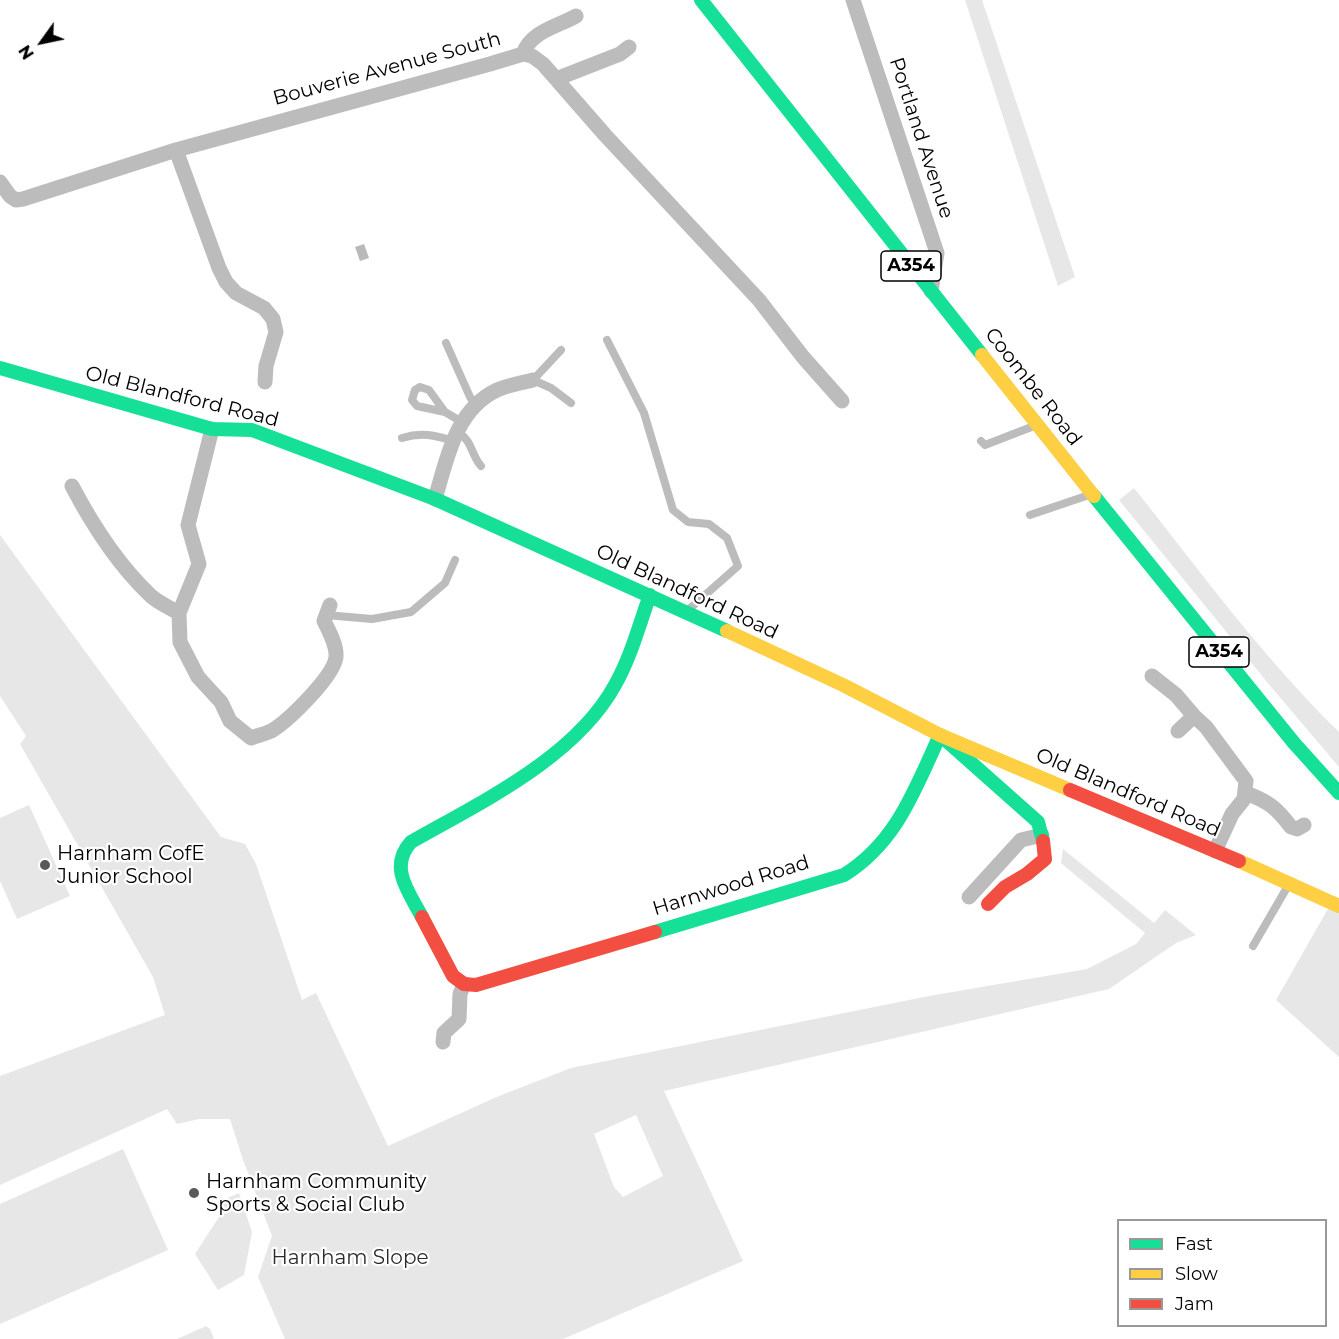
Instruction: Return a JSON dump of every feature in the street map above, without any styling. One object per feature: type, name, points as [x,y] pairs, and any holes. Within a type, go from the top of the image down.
[{"type":"main road","name":"Coombe Road","points":[[701,0],[836,173],[1259,701],[1339,794]]},
{"type":"main road","name":"Old Blandford Road","points":[[0,368],[212,429],[252,430],[435,499],[650,595],[843,685],[940,735],[1290,883],[1339,906]]},
{"type":"main road","points":[[464,984],[453,976],[404,882],[399,866],[404,850],[411,843],[548,758],[583,728],[615,685],[650,595]]},
{"type":"main road","points":[[940,735],[1038,822],[1042,835],[1045,860],[1005,887],[988,903]]},
{"type":"main road","name":"Harnwood Road","points":[[464,984],[476,985],[844,875],[859,868],[871,858],[894,828],[940,735]]},
{"type":"street","name":"Portland Avenue","points":[[853,0],[937,253],[931,291]]},
{"type":"street","points":[[523,54],[536,36],[576,16]]},
{"type":"street","points":[[556,79],[620,54],[629,46]]},
{"type":"street","name":"Bouverie Avenue South","points":[[0,182],[10,196],[16,200],[176,150],[523,54],[532,56],[556,79],[759,300],[803,357],[842,401]]},
{"type":"street","points":[[176,150],[226,282],[236,293],[264,308],[273,319],[276,332],[266,366],[265,382]]},
{"type":"street","points":[[435,499],[457,432],[476,405],[497,390],[533,380]]},
{"type":"street","points":[[212,429],[188,525],[199,564],[179,614],[180,642],[198,677],[221,702],[231,721],[251,738],[272,730],[307,700],[328,676],[336,656],[331,635],[324,621],[328,610]]},
{"type":"street","points":[[72,486],[100,536],[124,566],[152,596],[179,614]]},
{"type":"street","points":[[1152,676],[1181,700],[1206,727],[1246,781],[1246,793],[1232,814],[1215,851]]},
{"type":"street","points":[[1178,731],[1194,716]]},
{"type":"street","points":[[1246,793],[1267,801],[1277,808],[1296,830]]},
{"type":"street","points":[[969,897],[1021,840],[1042,835]]},
{"type":"street","points":[[443,1042],[444,1033],[459,1019],[460,994],[464,984]]},
{"type":"lane","points":[[607,340],[644,413],[673,510],[688,522],[709,524],[727,538],[738,566],[686,613]]},
{"type":"lane","points":[[446,343],[470,397],[476,405]]},
{"type":"lane","points":[[561,350],[533,380],[551,388],[571,403]]},
{"type":"lane","points":[[445,412],[457,432],[467,439],[481,466]]},
{"type":"lane","points":[[981,441],[985,445],[1038,424]]},
{"type":"lane","points":[[402,438],[414,434],[457,432]]},
{"type":"lane","points":[[1030,515],[1093,494]]},
{"type":"lane","points":[[328,610],[372,619],[411,612],[445,583],[455,560]]},
{"type":"lane","points":[[1253,946],[1290,883]]},
{"type":"green space","points":[[965,0],[982,0],[1075,277],[1058,286]]},
{"type":"green space","points":[[1134,488],[1258,644],[1339,732],[1339,767],[1119,500]]},
{"type":"green space","name":"Harnham Slope","points":[[0,535],[221,837],[245,844],[256,864],[302,1000],[316,993],[388,1146],[499,1096],[571,1068],[929,996],[1087,969],[1136,944],[1145,933],[1061,863],[1063,849],[1154,923],[1165,910],[1196,935],[1176,943],[1109,989],[664,1091],[743,1261],[563,1339],[285,1339],[258,1277],[272,1236],[230,1119],[199,1119],[177,1124],[167,1109],[0,1185],[0,1076],[165,1015],[153,977],[20,744],[26,736],[0,696]],"holes":[[[636,1115],[663,1176],[623,1197],[614,1187],[594,1134]]]},
{"type":"green space","points":[[29,805],[70,896],[17,919],[0,881],[0,818]]},
{"type":"green space","points":[[1329,907],[1339,912],[1339,1057],[1276,1000]]},
{"type":"green space","points":[[123,1149],[168,1250],[0,1324],[0,1204]]},
{"type":"green space","points":[[239,1193],[252,1232],[244,1275],[218,1290],[195,1254],[219,1217],[215,1203]]},
{"type":"green space","points":[[206,1326],[210,1329],[214,1339],[177,1339]]},
{"type":"shaded area","points":[[364,244],[369,258],[360,261],[355,247]]},
{"type":"traffic: fast","points":[[701,0],[982,355]]},
{"type":"traffic: fast","points":[[0,368],[212,429],[252,430],[435,499],[727,631]]},
{"type":"traffic: fast","points":[[1094,496],[1294,743],[1339,793]]},
{"type":"traffic: fast","points":[[422,917],[403,880],[401,861],[404,851],[411,842],[524,776],[576,735],[598,711],[621,674],[650,595]]},
{"type":"traffic: fast","points":[[655,932],[844,875],[878,847],[891,830],[913,794],[940,735],[1038,822],[1043,841]]},
{"type":"traffic: slow","points":[[982,355],[1094,496]]},
{"type":"traffic: slow","points":[[727,631],[843,685],[940,735],[1070,790]]},
{"type":"traffic: slow","points":[[1239,861],[1339,906]]},
{"type":"traffic: jam","points":[[1070,790],[1239,861]]},
{"type":"traffic: jam","points":[[988,904],[1005,887],[1027,874],[1045,859],[1043,841]]},
{"type":"traffic: jam","points":[[422,917],[453,976],[464,984],[476,985],[655,932]]},
{"type":"place","name":"Harnham CofE Junior School","points":[[45,865]]},
{"type":"place","name":"Harnham Community Sports & Social Club","points":[[194,1193]]}]
